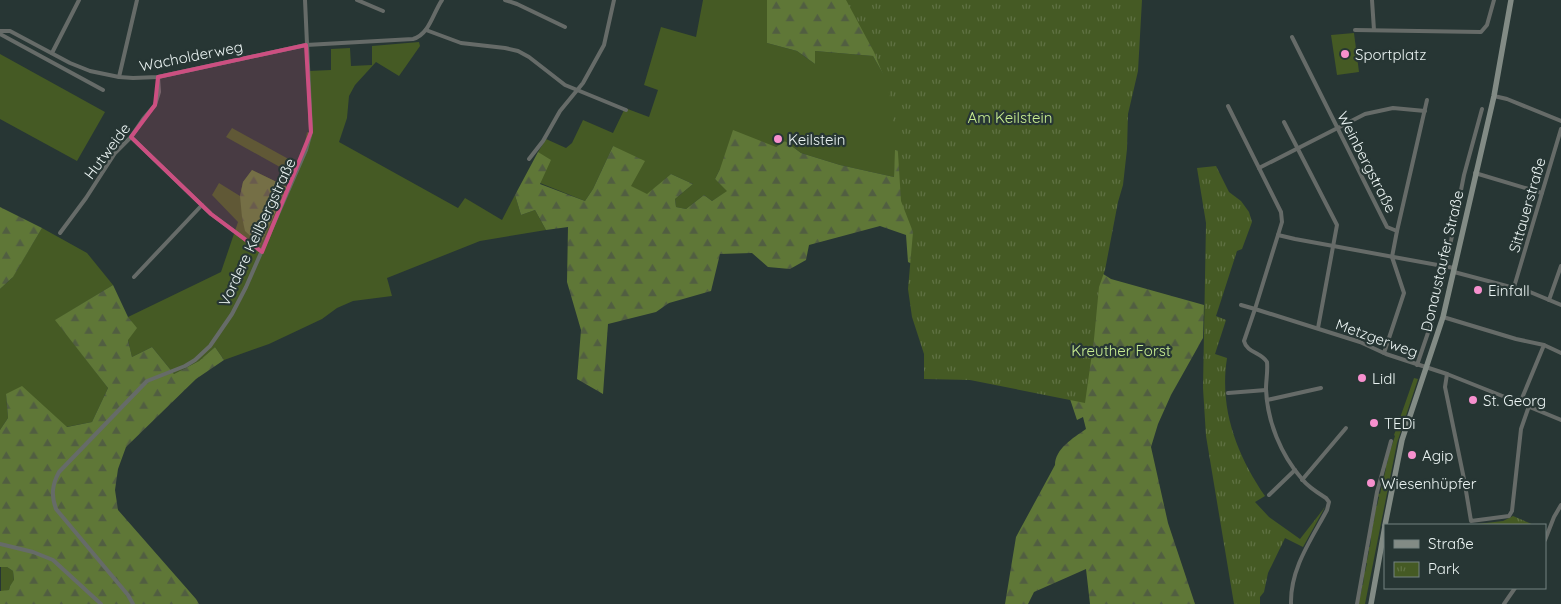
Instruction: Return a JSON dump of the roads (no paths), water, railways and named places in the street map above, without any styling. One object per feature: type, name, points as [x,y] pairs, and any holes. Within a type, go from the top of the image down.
[{"type":"main road","name":"Donaustaufer Straße","points":[[1386,523],[1402,440],[1443,317],[1494,96],[1506,38],[1511,0]]},
{"type":"main road","name":"Donaustaufer Straße","points":[[1371,604],[1384,534]]},
{"type":"street","points":[[52,53],[79,0]]},
{"type":"street","points":[[119,77],[137,0]]},
{"type":"street","name":"Vordere Keilbergstraße","points":[[132,604],[128,596],[56,509],[52,491],[54,482],[59,472],[147,381],[195,360],[210,346],[232,314],[262,252],[306,150],[311,132],[305,0]]},
{"type":"street","points":[[357,0],[383,11]]},
{"type":"street","points":[[442,0],[426,30],[461,43],[518,51],[529,57],[565,86],[626,110]]},
{"type":"street","points":[[505,0],[518,2],[565,27]]},
{"type":"street","points":[[529,159],[543,141],[560,111],[583,83],[604,45],[614,0]]},
{"type":"street","points":[[1372,0],[1374,30]]},
{"type":"street","points":[[1355,30],[1481,32],[1487,25],[1494,0]]},
{"type":"street","name":"Wacholderweg","points":[[0,32],[10,31],[90,71],[119,77],[158,77],[306,45],[413,40],[419,38],[426,30]]},
{"type":"street","name":"Wacholderweg","points":[[0,32],[103,90]]},
{"type":"street","name":"Weinbergstraße","points":[[1292,37],[1387,226],[1397,231],[1392,257],[1404,292],[1384,352]]},
{"type":"street","name":"Hutweide","points":[[60,233],[115,154],[132,137],[155,105],[159,92],[158,77]]},
{"type":"street","points":[[1494,96],[1507,99],[1561,121]]},
{"type":"street","points":[[1397,231],[1427,100]]},
{"type":"street","points":[[1228,106],[1281,212],[1282,222],[1244,341],[1248,350],[1261,356],[1268,362],[1267,400],[1277,438],[1302,480],[1326,498],[1329,506],[1295,571],[1291,604]]},
{"type":"street","points":[[1259,168],[1365,114],[1385,109],[1404,108],[1424,111]]},
{"type":"street","name":"Donaustaufer Straße","points":[[1417,365],[1432,321],[1446,266],[1464,176],[1482,109]]},
{"type":"street","name":"Metzgerweg","points":[[1284,122],[1336,221],[1337,229],[1318,328]]},
{"type":"street","name":"Sittauerstraße","points":[[1514,288],[1561,129]]},
{"type":"street","points":[[132,137],[211,214],[262,252]]},
{"type":"street","points":[[1475,173],[1542,193]]},
{"type":"street","points":[[134,277],[202,205]]},
{"type":"street","points":[[1278,235],[1446,266],[1561,305]]},
{"type":"street","points":[[1549,300],[1561,266]]},
{"type":"street","name":"Metzgerweg","points":[[1241,305],[1360,342],[1417,365],[1447,374],[1520,402],[1561,420]]},
{"type":"street","points":[[1443,317],[1516,339],[1544,345],[1561,352]]},
{"type":"street","points":[[1520,402],[1544,345]]},
{"type":"street","points":[[1447,374],[1445,387],[1471,521],[1504,518],[1509,516],[1512,511],[1521,429],[1529,406]]},
{"type":"street","points":[[1267,400],[1321,388]]},
{"type":"street","points":[[1228,393],[1266,390]]},
{"type":"street","points":[[1302,480],[1346,428]]},
{"type":"street","points":[[1357,604],[1376,500],[1391,441]]},
{"type":"street","points":[[1269,495],[1295,470]]},
{"type":"street","points":[[1546,537],[1561,505]]},
{"type":"street","points":[[0,544],[33,552],[53,560],[101,604]]},
{"type":"street","points":[[1504,604],[1514,589]]},
{"type":"place","name":"Sportplatz","points":[[1345,54]]},
{"type":"place","name":"Keilstein","points":[[778,139]]},
{"type":"place","name":"Einfall","points":[[1478,290]]},
{"type":"place","name":"Lidl","points":[[1362,378]]},
{"type":"place","name":"St. Georg","points":[[1473,400]]},
{"type":"place","name":"TEDi","points":[[1374,423]]},
{"type":"place","name":"Agip","points":[[1412,455]]},
{"type":"place","name":"Wiesenhüpfer","points":[[1371,483]]},
{"type":"park label","name":"Am Keilstein","points":[[1010,117]]},
{"type":"park label","name":"Kreuther Forst","points":[[1121,350]]}]
